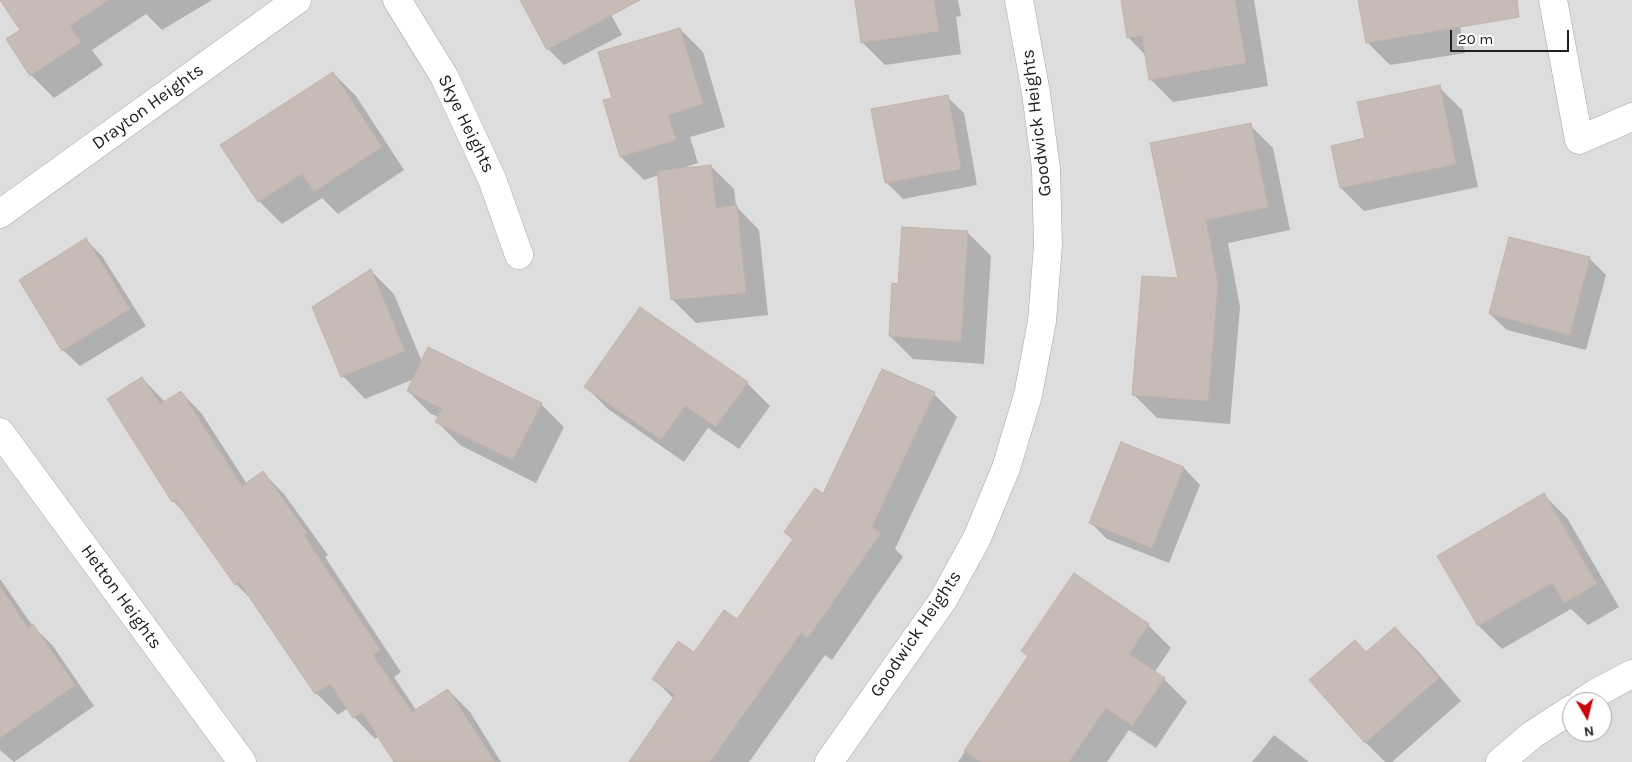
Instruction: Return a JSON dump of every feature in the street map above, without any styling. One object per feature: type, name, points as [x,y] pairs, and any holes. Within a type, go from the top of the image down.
[{"type":"street","name":"Drayton Heights","points":[[0,214],[297,0]]},
{"type":"street","name":"Skye Heights","points":[[397,0],[444,76],[492,179],[519,255]]},
{"type":"street","name":"Goodwick Heights","points":[[829,762],[943,600],[977,538],[1006,468],[1028,396],[1042,321],[1048,245],[1046,169],[1036,93],[1019,0]]},
{"type":"street","points":[[1553,0],[1579,140],[1632,117]]},
{"type":"street","name":"Hetton Heights","points":[[0,432],[242,762]]},
{"type":"street","points":[[1600,692],[1632,674]]},
{"type":"street","points":[[1500,762],[1532,735],[1562,716]]},
{"type":"shaded area","points":[[0,0],[1632,0],[1632,762],[0,762]]},
{"type":"building","points":[[0,0],[109,0],[70,26],[81,42],[30,76],[6,39],[20,30]]},
{"type":"building","points":[[520,0],[640,0],[547,50]]},
{"type":"building","points":[[855,0],[934,0],[939,31],[861,43]]},
{"type":"building","points":[[1121,0],[1235,0],[1246,63],[1149,80],[1142,35],[1127,38]]},
{"type":"building","points":[[1358,0],[1517,0],[1519,17],[1366,43]]},
{"type":"building","points":[[680,28],[703,104],[668,115],[676,140],[620,157],[603,100],[612,98],[598,52]]},
{"type":"building","points":[[333,72],[382,147],[314,192],[302,174],[258,202],[220,145]]},
{"type":"building","points":[[1440,85],[1456,164],[1340,188],[1331,146],[1365,138],[1357,102]]},
{"type":"building","points":[[948,95],[961,169],[885,183],[871,109]]},
{"type":"building","points":[[1251,123],[1268,207],[1206,220],[1218,284],[1208,401],[1132,395],[1142,276],[1178,278],[1150,143]]},
{"type":"building","points":[[711,165],[716,208],[737,205],[746,293],[671,300],[657,171]]},
{"type":"building","points":[[902,227],[968,231],[961,342],[889,336],[892,283],[898,284]]},
{"type":"building","points":[[1509,237],[1590,257],[1570,335],[1489,314]]},
{"type":"building","points":[[86,238],[130,309],[62,351],[19,280]]},
{"type":"building","points":[[371,269],[405,351],[341,377],[312,307]]},
{"type":"building","points":[[640,307],[748,382],[716,427],[685,406],[661,440],[584,387]]},
{"type":"building","points":[[428,347],[542,403],[513,460],[435,422],[442,409],[407,391]]},
{"type":"building","points":[[882,369],[935,392],[872,527],[881,533],[808,638],[801,633],[710,762],[629,762],[675,695],[652,679],[678,641],[694,652],[724,610],[737,619],[793,539],[784,532],[815,488],[823,494]]},
{"type":"building","points":[[142,377],[160,404],[181,391],[242,486],[263,471],[307,533],[304,535],[380,650],[373,655],[412,712],[448,689],[495,762],[394,762],[362,712],[353,718],[330,684],[315,694],[239,582],[235,585],[175,500],[172,502],[107,399]]},
{"type":"building","points":[[1121,442],[1184,467],[1152,548],[1089,523]]},
{"type":"building","points":[[1544,493],[1597,584],[1564,603],[1552,583],[1478,626],[1437,556]]},
{"type":"building","points":[[1074,573],[1149,624],[1129,654],[1165,678],[1132,726],[1106,708],[1069,762],[981,762],[964,751],[1028,656],[1021,651]]},
{"type":"building","points":[[0,586],[28,628],[33,624],[75,685],[0,738]]},
{"type":"building","points":[[1395,627],[1439,678],[1365,743],[1309,680],[1355,640],[1366,652]]}]
